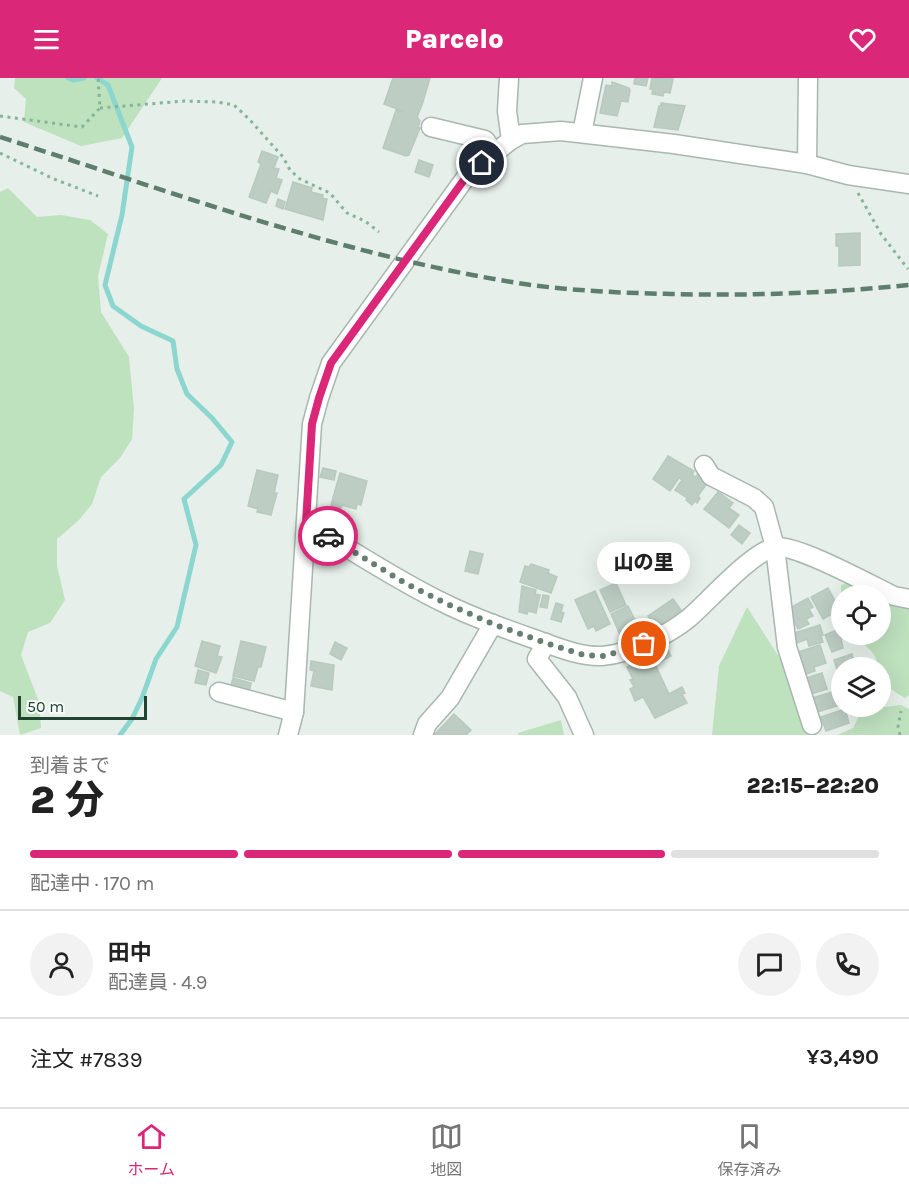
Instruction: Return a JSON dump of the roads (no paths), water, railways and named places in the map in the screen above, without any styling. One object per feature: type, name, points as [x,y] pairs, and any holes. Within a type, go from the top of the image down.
[{"type":"street","points":[[509,78],[507,111],[511,140]]},
{"type":"street","points":[[582,133],[593,78]]},
{"type":"street","points":[[807,164],[808,78]]},
{"type":"street","points":[[431,127],[485,140],[494,152]]},
{"type":"street","points":[[288,735],[294,712],[312,424],[319,398],[331,363],[469,173],[494,152],[522,134],[561,131],[674,144],[807,164],[848,175],[909,184]]},
{"type":"street","points":[[704,465],[711,476],[754,498],[764,507],[775,547],[787,647],[812,725]]},
{"type":"street","points":[[306,523],[405,583],[445,603],[493,624],[584,655],[604,656],[644,644],[661,636],[681,623],[762,552],[775,547],[801,552],[894,596],[909,599]]},
{"type":"street","points":[[423,735],[426,723],[450,698],[493,624]]},
{"type":"street","points":[[546,643],[537,659],[567,698],[584,735]]},
{"type":"street","points":[[219,692],[294,712]]},
{"type":"waterway","points":[[68,78],[73,80],[84,78]]},
{"type":"waterway","points":[[97,78],[108,85],[132,147],[122,215],[105,285],[113,306],[141,326],[173,341],[177,369],[187,394],[212,418],[232,442],[221,465],[184,499],[196,545],[177,627],[156,659],[142,698],[132,719],[120,735]]},
{"type":"railway","points":[[0,137],[329,241],[463,273],[531,285],[618,292],[731,295],[820,292],[909,285]]},
{"type":"place","name":"山の里","points":[[644,644]]}]
